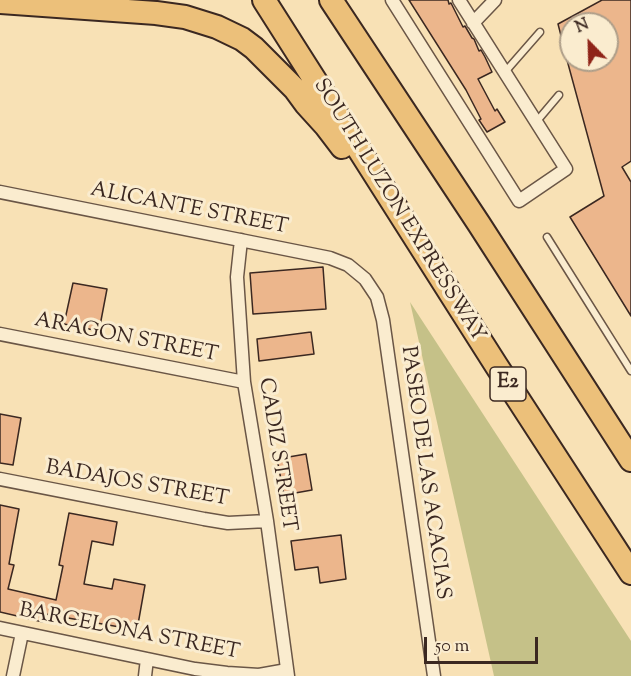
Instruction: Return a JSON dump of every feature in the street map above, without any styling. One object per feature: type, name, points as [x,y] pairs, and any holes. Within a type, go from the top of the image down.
[{"type":"highway","name":"SOUTH LUZON EXPRESSWAY","points":[[264,0],[631,573]]},
{"type":"highway","points":[[331,0],[631,460]]},
{"type":"highway","points":[[0,2],[156,13],[202,21],[230,33],[254,48],[295,89],[351,159],[387,194]]},
{"type":"street","points":[[392,0],[519,201],[566,169],[459,0]]},
{"type":"street","points":[[474,23],[495,0]]},
{"type":"street","name":"ALICANTE STREET","points":[[0,192],[330,258],[348,265],[365,279]]},
{"type":"street","name":"CADIZ STREET","points":[[242,240],[237,277],[244,382],[267,521],[287,673]]},
{"type":"street","name":"PASEO DE LAS ACACIAS","points":[[365,279],[376,297],[382,320],[434,676]]},
{"type":"street","name":"ARAGON STREET","points":[[0,334],[244,382]]},
{"type":"street","name":"BADAJOS STREET","points":[[0,479],[228,523],[267,521]]},
{"type":"street","name":"BARCELONA STREET","points":[[0,628],[195,669],[259,675],[287,673]]},
{"type":"street","points":[[14,676],[22,633]]},
{"type":"street","points":[[145,676],[147,659]]},
{"type":"lane","points":[[505,72],[540,33]]},
{"type":"lane","points":[[537,121],[559,95]]},
{"type":"lane","points":[[547,237],[631,371]]},
{"type":"shaded area","points":[[410,302],[631,641],[631,676],[494,676]]},
{"type":"building","points":[[409,0],[448,0],[449,4],[451,3],[463,27],[465,26],[474,39],[492,72],[478,79],[495,111],[497,109],[505,122],[487,132],[466,90]]},
{"type":"building","points":[[602,0],[631,0],[631,161],[622,167],[631,182],[631,316],[570,217],[604,196],[570,72],[619,72],[619,12],[580,12]]},
{"type":"building","points":[[323,267],[326,309],[253,314],[250,273]]},
{"type":"building","points":[[73,283],[107,289],[99,331],[64,324]]},
{"type":"building","points":[[311,332],[314,354],[259,361],[257,339]]},
{"type":"building","points":[[0,414],[21,418],[13,465],[0,463]]},
{"type":"building","points":[[306,454],[312,490],[284,495],[277,459]]},
{"type":"building","points":[[0,505],[19,509],[9,564],[14,565],[8,589],[56,600],[63,566],[59,565],[69,513],[117,522],[113,545],[92,541],[84,584],[112,589],[114,579],[145,585],[137,630],[45,614],[43,622],[0,612]]},
{"type":"building","points":[[341,535],[346,579],[320,583],[318,567],[295,570],[291,541]]}]
